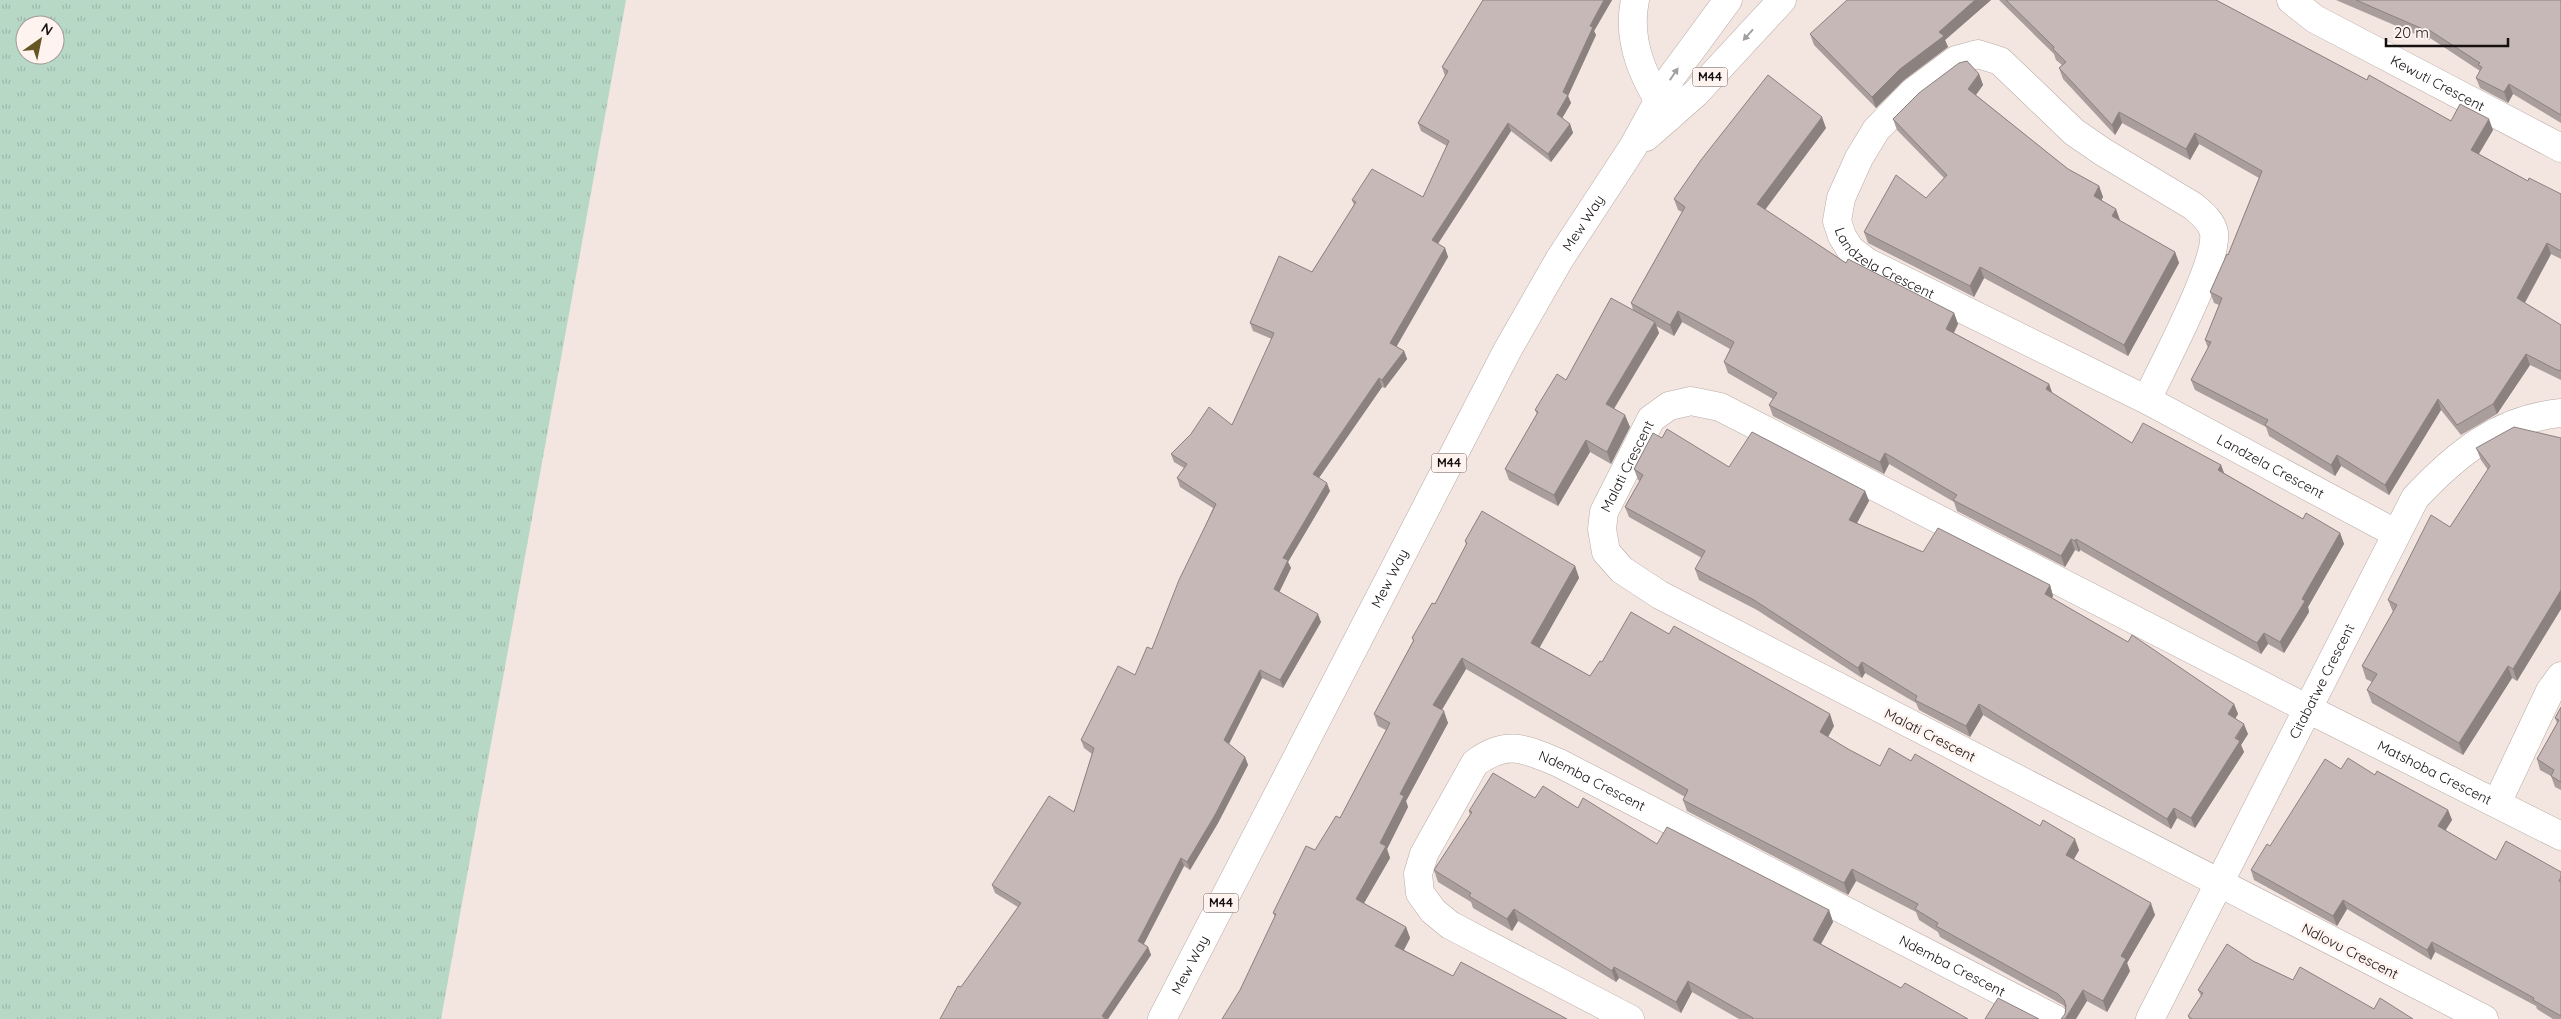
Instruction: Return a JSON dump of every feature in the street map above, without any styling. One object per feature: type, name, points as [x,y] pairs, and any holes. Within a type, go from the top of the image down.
[{"type":"street","points":[[1635,0],[1632,16],[1634,43],[1642,71],[1663,109]]},
{"type":"street","name":"Mew Way","points":[[1162,1019],[1507,351],[1559,260],[1633,147],[1663,109],[1672,76],[1728,0]]},
{"type":"street","name":"Mew Way","points":[[1663,109],[1696,93],[1782,0]]},
{"type":"street","name":"Kewuti Crescent","points":[[2291,0],[2315,19],[2561,148]]},
{"type":"street","name":"Landzela Crescent","points":[[2147,400],[2206,273],[2214,246],[2214,231],[2205,216],[2193,206],[2103,152],[2074,132],[2000,61],[1978,54],[1956,60],[1914,92],[1876,130],[1859,158],[1841,198],[1837,221],[1842,236],[1850,249],[1867,262],[2147,400],[2395,534]]},
{"type":"street","name":"Malati Crescent","points":[[2217,884],[1660,596],[1622,570],[1606,552],[1602,530],[1604,512],[1651,419],[1669,406],[1691,401],[1720,407],[2308,709]]},
{"type":"street","name":"Citabatwe Crescent","points":[[2150,1019],[2395,534],[2415,498],[2445,467],[2494,431],[2535,416],[2561,413]]},
{"type":"street","points":[[2497,803],[2550,691],[2561,676]]},
{"type":"street","name":"Matshoba Crescent","points":[[2308,709],[2561,836]]},
{"type":"street","name":"Ndemba Crescent","points":[[1630,1019],[1450,925],[1432,911],[1420,893],[1418,874],[1424,854],[1475,763],[1488,753],[1503,748],[1522,748],[1559,763],[2055,1019]]},
{"type":"street","name":"Ndlovu Crescent","points":[[2217,884],[2484,1019]]},
{"type":"green space","points":[[0,0],[626,0],[441,1019],[0,1019]]},
{"type":"building","points":[[1483,0],[1604,0],[1590,26],[1593,27],[1563,92],[1568,95],[1557,114],[1570,124],[1548,154],[1508,123],[1432,240],[1445,248],[1390,343],[1404,351],[1382,380],[1379,378],[1313,474],[1327,483],[1283,558],[1288,560],[1274,589],[1318,614],[1280,680],[1260,670],[1224,740],[1245,757],[1215,815],[1187,862],[1181,858],[1138,941],[1148,947],[1102,1016],[1106,1019],[940,1019],[958,986],[961,987],[1021,903],[992,885],[1049,796],[1074,812],[1094,748],[1081,740],[1118,666],[1135,675],[1147,647],[1152,649],[1179,580],[1216,504],[1177,478],[1187,464],[1171,454],[1191,434],[1209,407],[1232,425],[1274,333],[1250,323],[1279,256],[1312,272],[1356,202],[1352,200],[1372,169],[1423,197],[1449,141],[1418,123],[1448,71],[1442,67]]},
{"type":"building","points":[[1847,0],[1975,0],[1939,32],[1944,36],[1900,69],[1872,97],[1810,34]]},
{"type":"building","points":[[2006,0],[2216,0],[2367,80],[2369,75],[2451,121],[2460,104],[2489,119],[2471,150],[2528,181],[2529,178],[2561,194],[2561,251],[2547,243],[2517,298],[2561,325],[2561,371],[2526,354],[2493,404],[2457,425],[2438,399],[2385,485],[2337,455],[2331,465],[2265,425],[2268,420],[2191,380],[2211,342],[2205,340],[2222,298],[2210,292],[2228,255],[2262,171],[2195,133],[2186,149],[2119,112],[2112,125],[2059,68],[2066,62],[2053,49],[2054,47]]},
{"type":"building","points":[[2356,0],[2561,0],[2561,115],[2509,84],[2504,92],[2476,78],[2482,67],[2478,65],[2480,63],[2426,28],[2425,30]]},
{"type":"building","points":[[1967,61],[1979,74],[1968,89],[2068,169],[2099,186],[2094,196],[2116,209],[2112,216],[2175,252],[2124,345],[1980,267],[1970,286],[1864,232],[1896,175],[1926,198],[1947,175],[1893,119],[1919,93],[1959,63]]},
{"type":"building","points":[[1768,75],[1822,117],[1757,204],[1846,263],[1848,259],[1954,313],[1946,329],[2049,384],[2046,389],[2132,443],[2143,423],[2221,465],[2218,470],[2303,519],[2306,513],[2340,533],[2302,599],[2305,601],[2280,642],[2264,633],[2257,643],[2076,539],[2075,541],[2071,539],[2061,556],[1953,500],[1957,495],[1885,453],[1880,462],[1769,405],[1777,393],[1724,362],[1734,342],[1678,311],[1670,325],[1631,303],[1685,207],[1674,199],[1701,160]]},
{"type":"building","points":[[1611,298],[1655,322],[1606,404],[1625,415],[1607,452],[1586,440],[1554,495],[1505,469],[1538,412],[1535,410],[1557,374],[1566,380]]},
{"type":"building","points":[[2514,427],[2561,438],[2561,590],[2513,669],[2508,666],[2459,743],[2367,690],[2377,674],[2362,666],[2397,605],[2388,600],[2431,515],[2450,527],[2490,466],[2476,448]]},
{"type":"building","points":[[1667,429],[1729,467],[1752,432],[1865,491],[1849,520],[1923,552],[1938,528],[2050,585],[2045,594],[2128,642],[2132,635],[2234,704],[2228,714],[2244,724],[2235,738],[2240,741],[2191,818],[2174,808],[2167,819],[1979,704],[1966,726],[1915,700],[1917,696],[1862,662],[1858,668],[1754,600],[1695,569],[1705,551],[1625,507],[1643,475],[1634,469],[1653,433],[1662,438]]},
{"type":"building","points":[[1482,511],[1575,566],[1531,643],[1590,676],[1600,661],[1602,662],[1631,612],[1669,634],[1674,626],[1830,714],[1820,732],[1880,766],[1889,748],[1911,761],[1915,754],[2040,826],[2043,820],[2075,839],[2066,855],[2151,903],[2121,956],[2126,959],[2103,1001],[2083,990],[2065,1019],[2061,1019],[2065,1014],[2066,1006],[2064,1000],[2058,994],[1936,926],[1938,923],[1915,909],[1918,904],[1852,869],[1844,883],[1683,800],[1688,790],[1462,658],[1433,705],[1444,711],[1400,794],[1404,796],[1380,843],[1386,846],[1356,899],[1406,927],[1395,946],[1453,976],[1461,962],[1567,1019],[1222,1019],[1240,990],[1276,914],[1273,913],[1306,846],[1315,850],[1336,816],[1340,818],[1390,723],[1374,714],[1414,640],[1412,638],[1432,603],[1435,604],[1467,543],[1465,541]]},
{"type":"building","points":[[2561,707],[2561,782],[2551,776],[2554,770],[2537,759],[2559,720],[2555,718]]},
{"type":"building","points":[[2348,758],[2375,775],[2377,771],[2448,810],[2438,826],[2496,860],[2506,841],[2561,872],[2559,881],[2561,882],[2561,1016],[2533,1000],[2534,998],[2432,942],[2427,950],[2343,900],[2333,916],[2251,870],[2267,844],[2270,846],[2325,759],[2341,769]]},
{"type":"building","points":[[1493,773],[1535,798],[1543,786],[1578,808],[1583,798],[1657,844],[1667,827],[1829,910],[1813,940],[1901,988],[1905,983],[1968,1019],[1752,1019],[1688,981],[1676,1002],[1614,967],[1612,971],[1514,909],[1507,919],[1469,896],[1471,893],[1434,870],[1472,812],[1469,811]]},
{"type":"building","points":[[2227,944],[2253,961],[2293,980],[2300,967],[2374,1009],[2380,998],[2413,1019],[2192,1019],[2188,1016],[2203,993],[2198,990]]},
{"type":"building","points":[[1998,998],[2039,1019],[1985,1019]]}]
